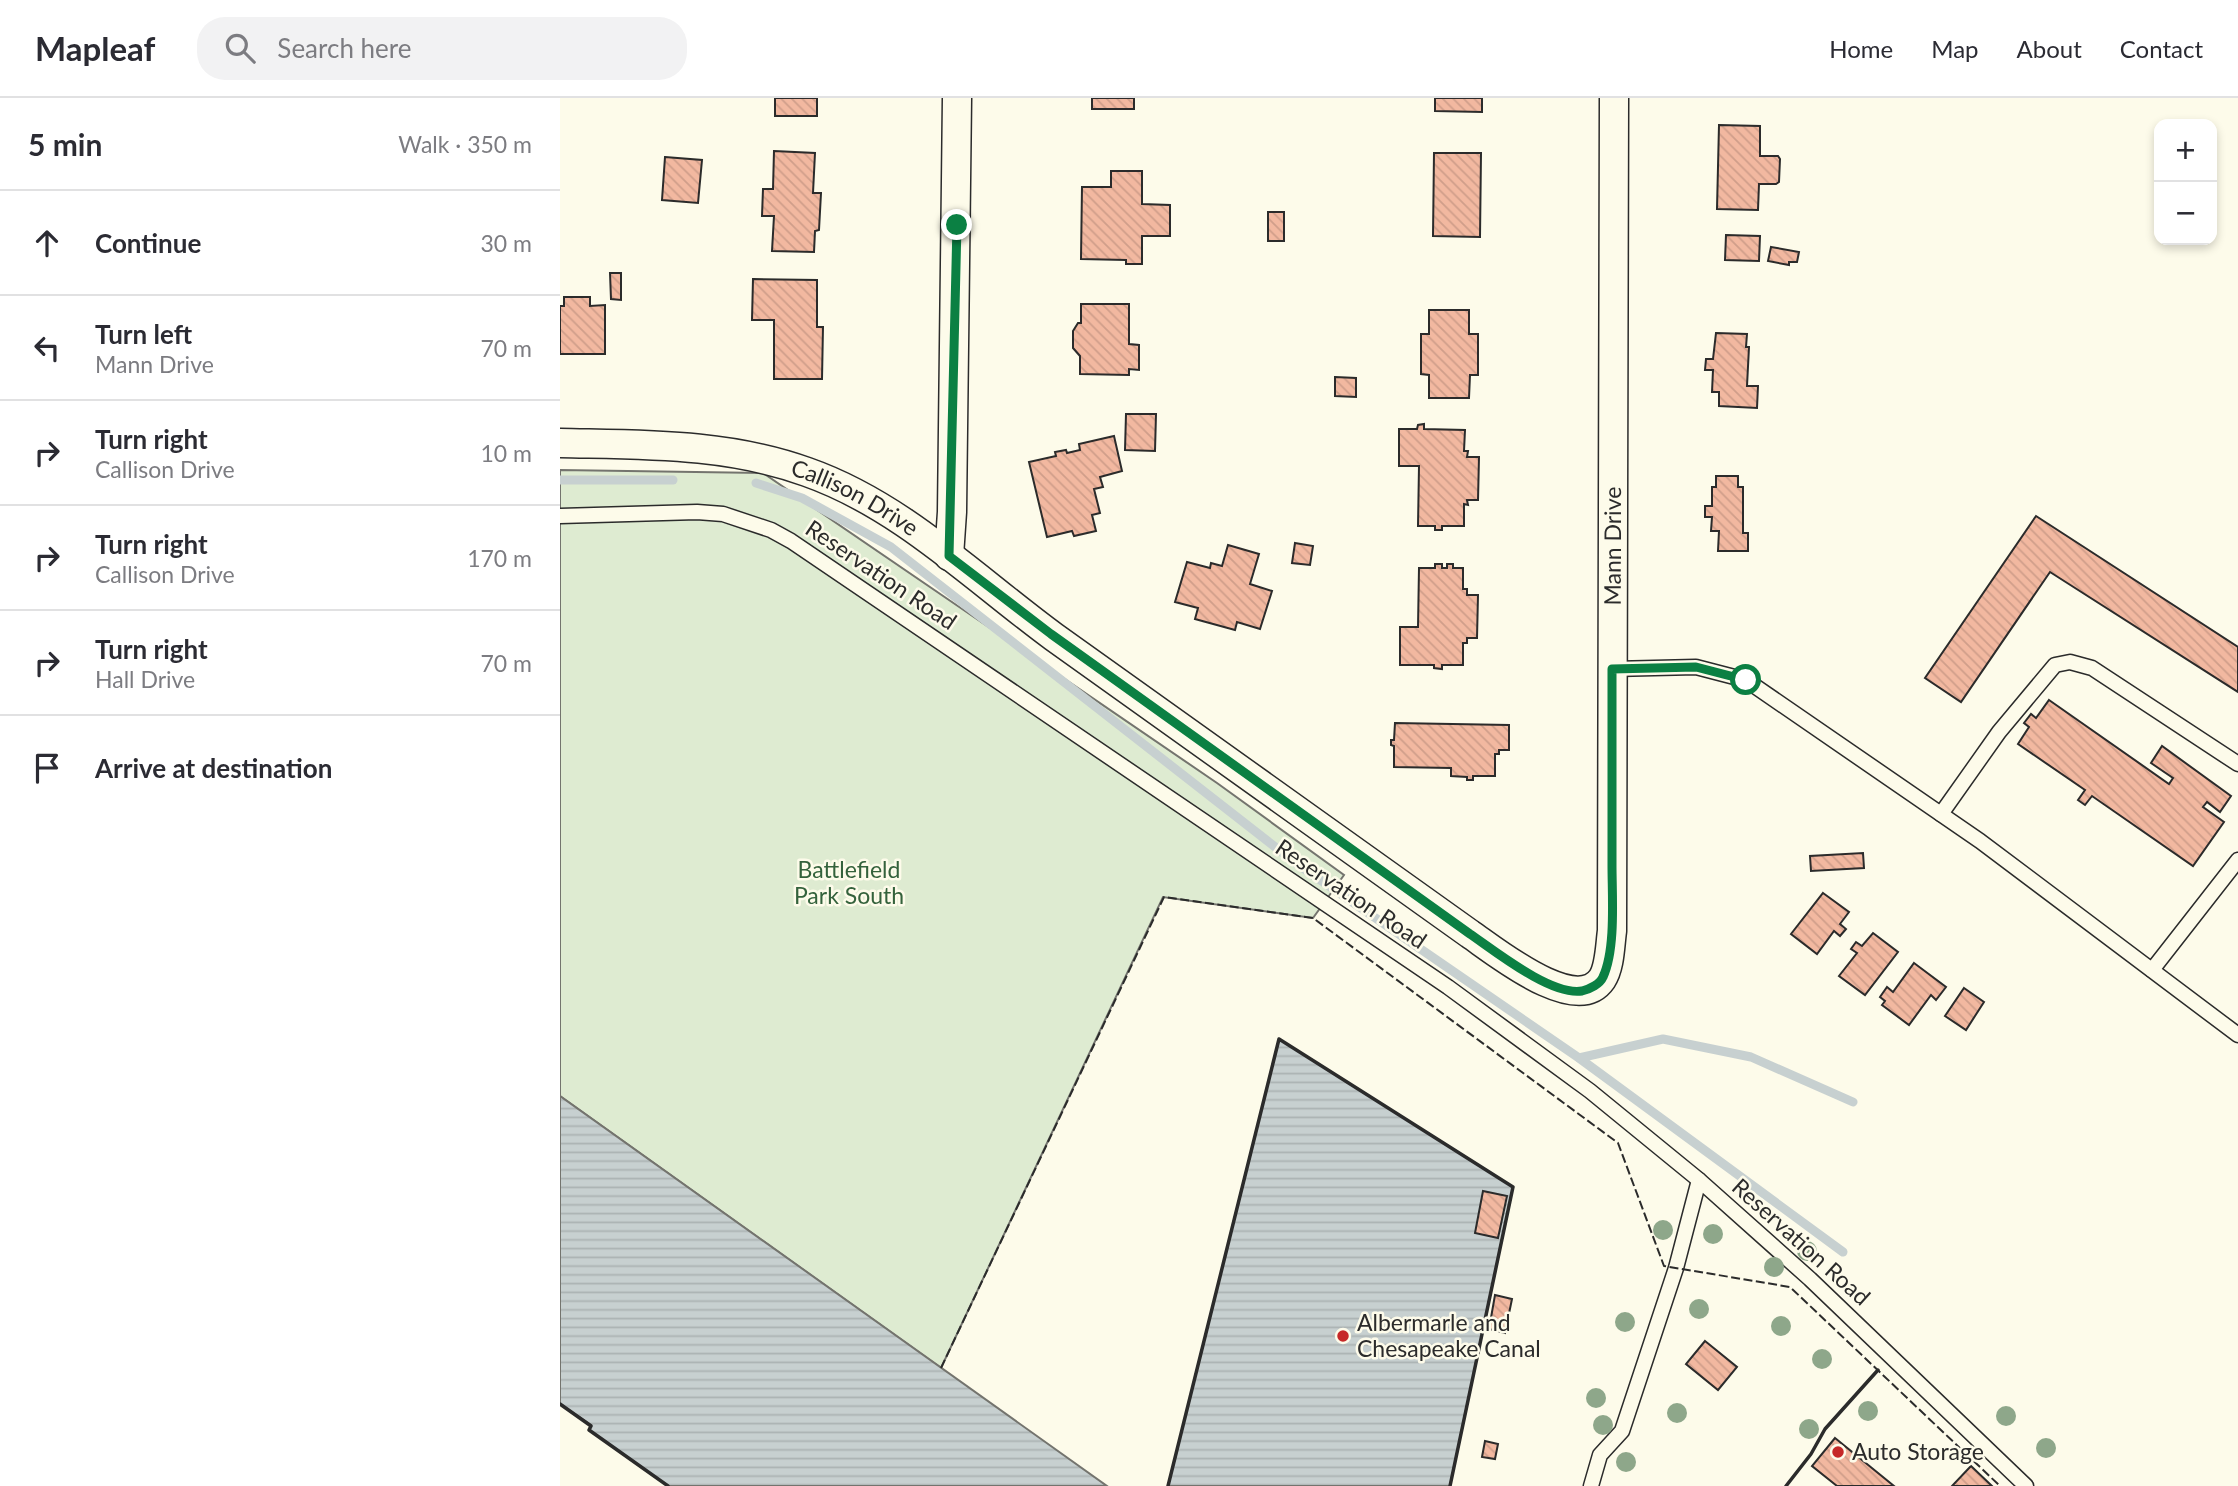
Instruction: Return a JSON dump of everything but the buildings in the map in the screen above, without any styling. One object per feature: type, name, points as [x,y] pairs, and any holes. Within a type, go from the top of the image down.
[{"type":"street","points":[[949,556],[957,225],[957,98]]},
{"type":"street","name":"Mann Drive","points":[[1592,987],[1601,982],[1604,975],[1612,931],[1614,98]]},
{"type":"street","name":"Callison Drive","points":[[560,443],[727,450],[773,461],[834,482],[863,498],[949,556],[1051,634],[1470,934],[1555,987],[1581,991],[1592,987]]},
{"type":"lane","name":"Reservation Road","points":[[560,516],[697,512],[723,514],[771,530],[791,541],[1448,987],[1590,1091],[1699,1180],[1810,1279],[2026,1486]]},
{"type":"lane","points":[[1941,814],[1999,733],[2055,665],[2070,662],[2092,667],[2238,764]]},
{"type":"lane","points":[[1612,669],[1696,667],[1746,680],[1980,841],[2238,1035]]},
{"type":"lane","points":[[2152,970],[2238,860]]},
{"type":"lane","points":[[1591,1486],[1600,1455],[1622,1431],[1676,1268],[1699,1180]]},
{"type":"green space","name":"Battlefield Park South","points":[[560,470],[763,473],[1217,783],[1344,875],[1313,918],[1163,897],[941,1368],[560,1096]]},
{"type":"shaded area","name":"Albermarle and Chesapeake Canal","points":[[1279,1039],[1513,1187],[1450,1486],[1168,1486]]},
{"type":"shaded area","points":[[560,1096],[1107,1486],[668,1486],[589,1430],[591,1425],[560,1404]]},
{"type":"waterway","points":[[560,480],[673,480]]},
{"type":"waterway","points":[[756,483],[802,498],[891,547],[1297,864],[1579,1058],[1843,1252]]},
{"type":"waterway","points":[[1579,1058],[1663,1039],[1751,1057],[1853,1102]]},
{"type":"fence","points":[[941,1368],[1164,897],[1313,918],[1618,1143],[1664,1266],[1790,1287],[2000,1486]]},
{"type":"wall","points":[[1168,1486],[1279,1039],[1513,1187],[1450,1486]]},
{"type":"wall","points":[[1786,1486],[1811,1454],[1825,1429],[1878,1370]]},
{"type":"wall","points":[[560,1404],[591,1426],[589,1430],[668,1486]]},
{"type":"place","name":"Albermarle and Chesapeake Canal","points":[[1343,1336]]},
{"type":"place","name":"Auto Storage","points":[[1838,1452]]},
{"type":"route","points":[[957,225],[949,556],[1051,634],[1470,934],[1530,973],[1555,987],[1570,991],[1592,987],[1601,982],[1604,975],[1612,931],[1612,669],[1696,667],[1746,680]]}]
